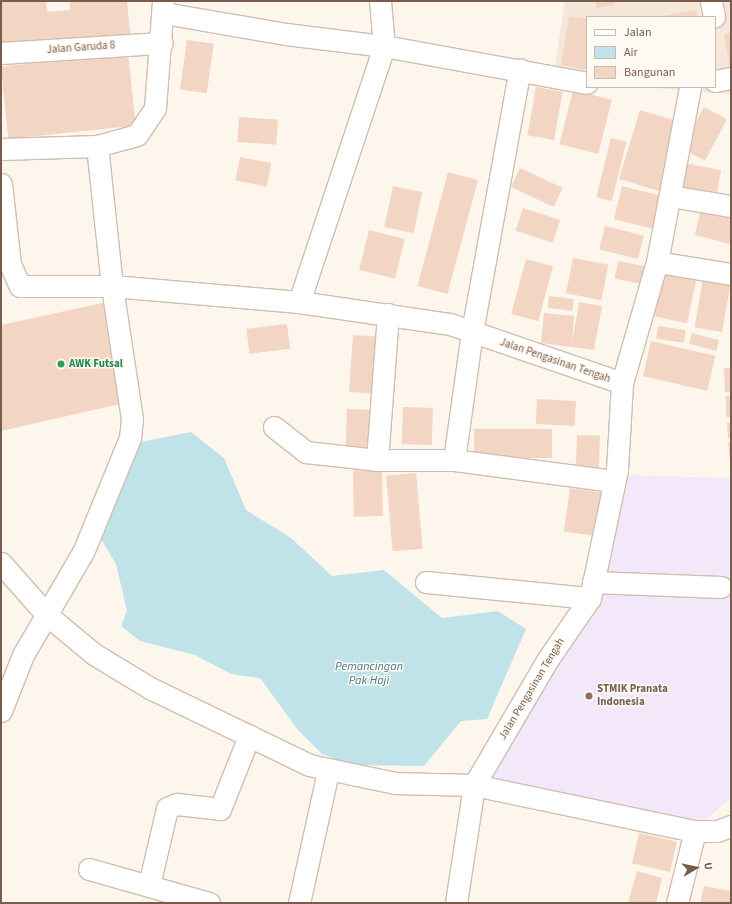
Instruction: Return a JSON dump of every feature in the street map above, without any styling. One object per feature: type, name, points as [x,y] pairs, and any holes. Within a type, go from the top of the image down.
[{"type":"street","points":[[299,302],[384,46],[380,1]]},
{"type":"street","points":[[711,1],[714,16]]},
{"type":"street","points":[[1,149],[97,146],[137,135],[155,108],[162,43],[164,7],[286,34],[384,46],[586,82]]},
{"type":"street","name":"Jalan Garuda 8","points":[[1,53],[162,43]]},
{"type":"street","points":[[454,460],[472,332],[520,69]]},
{"type":"street","points":[[716,81],[731,78]]},
{"type":"street","points":[[622,383],[656,262],[690,88]]},
{"type":"street","points":[[1,711],[23,655],[84,550],[130,438],[132,419],[112,286],[97,146]]},
{"type":"street","name":"Jalan Pengasinan Tengah","points":[[1,184],[10,264],[20,286],[112,286],[299,302],[388,314],[450,324],[622,383],[613,481],[592,590],[548,659],[474,785],[456,903]]},
{"type":"street","points":[[670,196],[731,206]]},
{"type":"street","points":[[656,262],[731,274]]},
{"type":"street","points":[[377,460],[388,314]]},
{"type":"street","points":[[274,427],[306,452],[377,460],[454,460],[613,481]]},
{"type":"street","points":[[1,563],[47,615],[94,654],[150,688],[249,736],[328,771],[395,783],[474,785],[695,830],[717,831],[731,826]]},
{"type":"street","points":[[426,582],[592,590],[721,587]]},
{"type":"street","points":[[148,885],[167,808],[177,804],[220,809],[249,736]]},
{"type":"street","points":[[299,903],[328,771]]},
{"type":"street","points":[[677,903],[695,830]]},
{"type":"street","points":[[89,869],[148,885],[179,899],[209,903]]},
{"type":"shaded area","points":[[565,1],[731,1],[731,94],[656,88],[716,88],[716,16],[586,16],[586,86],[552,85]]},
{"type":"shaded area","points":[[621,475],[731,478],[731,797],[703,823],[483,783],[589,610]]},
{"type":"water","name":"Pemancingan Pak Haji","points":[[191,432],[224,458],[246,510],[291,538],[332,576],[384,570],[442,618],[498,611],[526,629],[487,719],[461,721],[424,766],[351,765],[322,754],[298,730],[260,678],[231,674],[195,655],[140,641],[121,626],[127,611],[116,564],[99,536],[136,443]]},
{"type":"building","points":[[1,1],[46,1],[47,12],[70,10],[70,1],[127,1],[131,41],[1,47]]},
{"type":"building","points":[[595,1],[614,1],[615,5],[596,8]]},
{"type":"building","points":[[696,10],[698,16],[662,16]]},
{"type":"building","points":[[569,16],[586,19],[586,70],[561,65]]},
{"type":"building","points":[[731,33],[731,72],[730,72],[724,34]]},
{"type":"building","points":[[187,40],[214,44],[207,93],[180,90]]},
{"type":"building","points":[[128,53],[136,126],[8,139],[1,66]]},
{"type":"building","points":[[536,87],[563,92],[554,140],[527,135]]},
{"type":"building","points":[[573,90],[612,100],[598,154],[559,144]]},
{"type":"building","points":[[704,107],[727,119],[705,161],[682,148]]},
{"type":"building","points":[[640,110],[682,123],[661,192],[619,179]]},
{"type":"building","points":[[239,117],[278,120],[276,145],[237,142]]},
{"type":"building","points":[[611,138],[627,142],[612,201],[596,197]]},
{"type":"building","points":[[240,157],[271,163],[267,187],[235,181]]},
{"type":"building","points":[[679,162],[721,170],[715,204],[673,195]]},
{"type":"building","points":[[520,168],[563,188],[554,207],[511,187]]},
{"type":"building","points":[[448,172],[478,180],[447,294],[417,286]]},
{"type":"building","points":[[393,186],[422,192],[414,233],[384,227]]},
{"type":"building","points":[[622,186],[661,196],[653,229],[614,219]]},
{"type":"building","points":[[523,208],[560,220],[553,243],[516,231]]},
{"type":"building","points":[[701,208],[731,215],[730,244],[695,235]]},
{"type":"building","points":[[605,226],[644,236],[638,259],[599,249]]},
{"type":"building","points":[[369,230],[405,239],[395,279],[359,270]]},
{"type":"building","points":[[573,258],[608,265],[601,300],[566,293]]},
{"type":"building","points":[[526,259],[553,266],[538,321],[511,314]]},
{"type":"building","points":[[618,261],[653,268],[650,286],[615,279]]},
{"type":"building","points":[[662,273],[696,280],[687,323],[653,316]]},
{"type":"building","points":[[703,279],[731,284],[722,332],[694,327]]},
{"type":"building","points":[[549,296],[574,299],[572,311],[548,308]]},
{"type":"building","name":"AWK Futsal","points":[[107,302],[129,402],[1,431],[1,325]]},
{"type":"building","points":[[579,302],[602,306],[594,350],[541,343],[544,313],[574,316],[572,343]]},
{"type":"building","points":[[287,324],[290,349],[249,354],[246,329]]},
{"type":"building","points":[[658,326],[686,330],[684,343],[656,339]]},
{"type":"building","points":[[692,333],[719,340],[716,351],[689,344]]},
{"type":"building","points":[[353,335],[383,337],[379,394],[349,392]]},
{"type":"building","points":[[651,341],[715,356],[707,391],[643,376]]},
{"type":"building","points":[[724,368],[731,368],[731,392],[725,392]]},
{"type":"building","points":[[726,396],[731,396],[731,417],[726,417]]},
{"type":"building","points":[[537,399],[576,401],[575,426],[536,424]]},
{"type":"building","points":[[403,407],[433,408],[432,445],[402,444]]},
{"type":"building","points":[[347,409],[377,410],[375,454],[345,453]]},
{"type":"building","points":[[731,422],[731,438],[728,438],[727,423]]},
{"type":"building","points":[[474,429],[552,429],[552,458],[474,458]]},
{"type":"building","points":[[577,435],[600,436],[599,473],[576,472]]},
{"type":"building","points":[[728,442],[731,442],[731,462],[730,462]]},
{"type":"building","points":[[382,470],[383,516],[354,516],[353,471]]},
{"type":"building","points":[[416,473],[423,549],[393,551],[386,476]]},
{"type":"building","points":[[570,488],[606,493],[600,537],[564,532]]},
{"type":"building","points":[[639,833],[677,842],[670,872],[632,863]]},
{"type":"building","points":[[637,871],[662,878],[656,903],[628,903]]},
{"type":"building","points":[[704,886],[731,891],[731,903],[700,903]]},
{"type":"place","name":"AWK Futsal","points":[[61,364]]},
{"type":"place","name":"STMIK Pranata Indonesia","points":[[589,696]]}]
